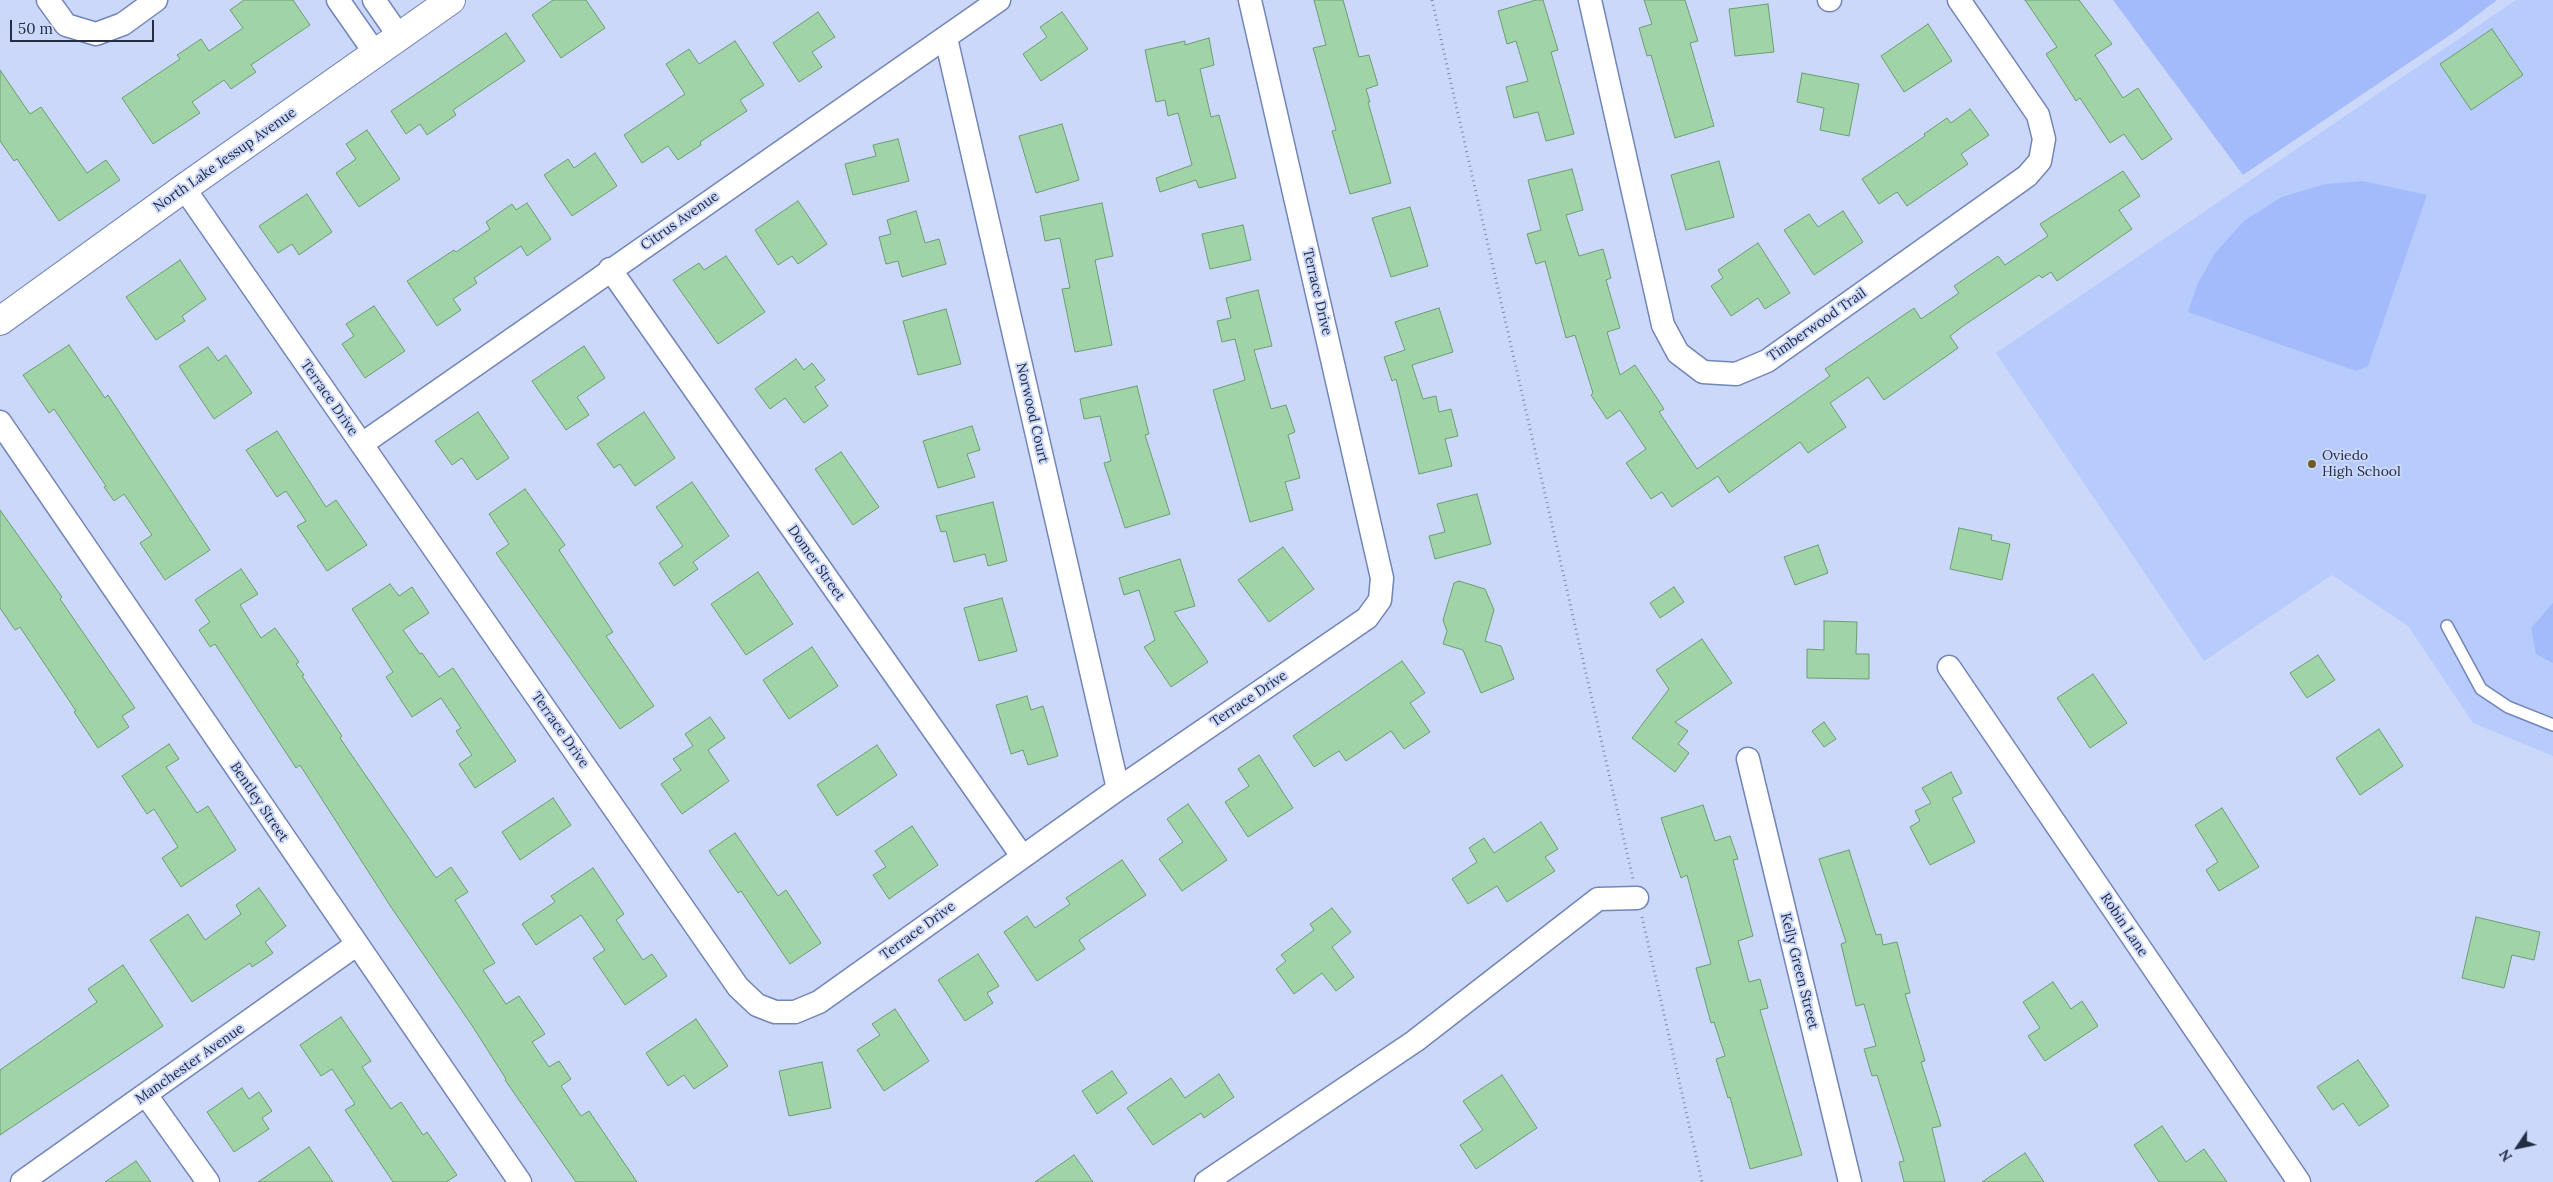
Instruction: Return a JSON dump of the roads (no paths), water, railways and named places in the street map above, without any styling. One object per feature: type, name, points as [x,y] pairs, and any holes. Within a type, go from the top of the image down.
[{"type":"street","points":[[48,0],[66,25],[96,34],[123,24],[156,0]]},
{"type":"street","points":[[338,0],[375,54]]},
{"type":"street","points":[[374,0],[399,36]]},
{"type":"street","name":"North Lake Jessup Avenue","points":[[0,321],[184,188],[451,0]]},
{"type":"street","name":"Citrus Avenue","points":[[362,444],[610,269],[999,0]]},
{"type":"street","name":"Terrace Drive","points":[[184,188],[738,987],[756,1005],[775,1012],[795,1012],[819,1002],[1022,856],[1367,618],[1380,600],[1382,578],[1250,0]]},
{"type":"street","name":"Timberwood Trail","points":[[1590,0],[1663,325],[1678,353],[1703,372],[1736,374],[1767,361],[2027,176],[2040,161],[2044,139],[2038,116],[1959,0]]},
{"type":"street","name":"Norwood Court","points":[[946,38],[1118,789]]},
{"type":"street","name":"Domer Street","points":[[610,269],[1022,856]]},
{"type":"street","name":"Bentley Street","points":[[0,422],[356,945],[520,1182]]},
{"type":"street","name":"Robin Lane","points":[[1949,667],[2299,1182]]},
{"type":"street","name":"Kelly Green Street","points":[[1748,759],[1850,1182]]},
{"type":"street","points":[[1206,1182],[1415,1041],[1598,900],[1637,898]]},
{"type":"street","name":"Manchester Avenue","points":[[22,1182],[356,945]]},
{"type":"street","points":[[146,1095],[208,1182]]},
{"type":"lane","points":[[2447,626],[2481,689],[2508,708],[2553,725]]},
{"type":"place","name":"Oviedo High School","points":[[2312,464]]}]
